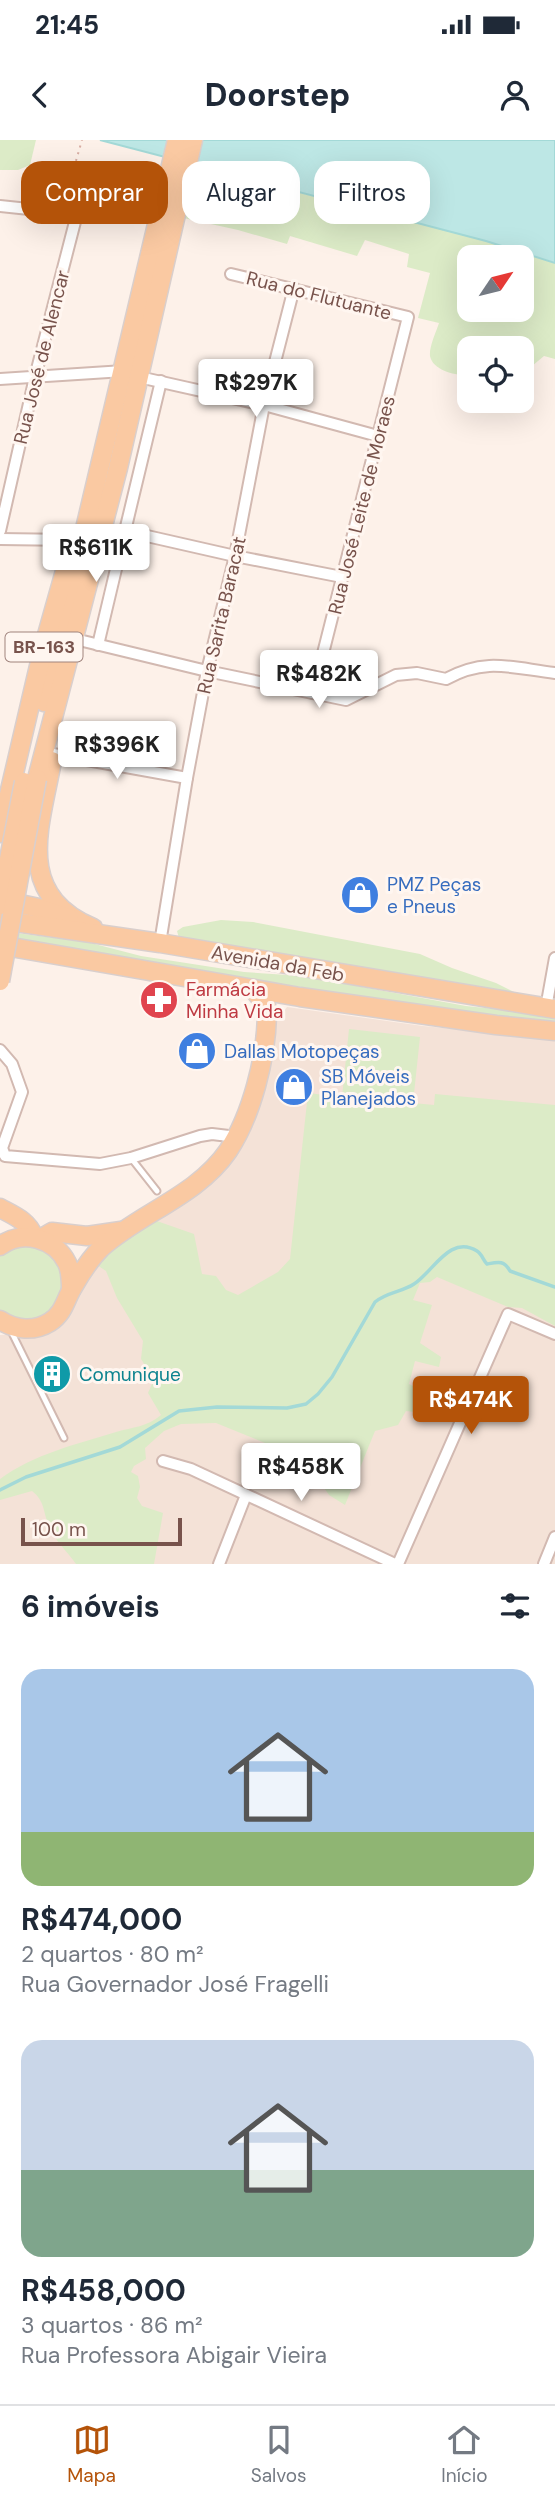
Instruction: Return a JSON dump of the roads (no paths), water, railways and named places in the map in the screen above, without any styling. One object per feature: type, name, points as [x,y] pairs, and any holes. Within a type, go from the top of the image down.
[{"type":"main road","name":"BR-163","points":[[168,212],[177,140]]},
{"type":"main road","name":"BR-163","points":[[168,212],[193,140]]},
{"type":"main road","name":"BR-163","points":[[0,903],[109,467],[165,224]]},
{"type":"main road","name":"BR-163","points":[[0,833],[43,649],[73,540],[87,495],[109,467]]},
{"type":"main road","points":[[0,877],[11,882],[21,881],[29,875],[36,858],[53,754],[91,643],[112,526],[109,467]]},
{"type":"main road","name":"BR-163","points":[[0,981],[31,777]]},
{"type":"main road","points":[[36,858],[41,876],[52,895],[72,917],[112,936]]},
{"type":"main road","points":[[0,903],[38,908],[85,924]]},
{"type":"main road","name":"Avenida da Feb","points":[[0,919],[160,943],[551,1009]]},
{"type":"main road","name":"Avenida da Feb","points":[[0,944],[300,998],[555,1031]]},
{"type":"main road","points":[[4,1323],[35,1328],[59,1315],[71,1290],[94,1256],[204,1176],[219,1162],[237,1137],[253,1097],[267,1026],[266,1005],[253,989]]},
{"type":"main road","points":[[267,1026],[282,1004],[300,998]]},
{"type":"main road","points":[[0,1208],[28,1225],[37,1238],[59,1251],[71,1276],[71,1290]]},
{"type":"main road","points":[[0,1245],[19,1237],[37,1238],[52,1232],[87,1236],[127,1230]]},
{"type":"street","points":[[0,206],[21,208]]},
{"type":"street","name":"Rua José de Alencar","points":[[0,531],[73,224]]},
{"type":"street","name":"Rua do Flutuante","points":[[231,274],[408,317]]},
{"type":"street","name":"Rua Sarita Baracat","points":[[160,943],[208,671],[235,556],[264,405],[294,288]]},
{"type":"street","name":"Rua José Leite de Moraes","points":[[313,693],[408,317]]},
{"type":"street","points":[[0,379],[131,374],[264,405],[378,436]]},
{"type":"street","points":[[162,381],[125,531],[91,643],[346,700],[396,675],[417,673],[446,679],[464,669],[485,664],[555,673]]},
{"type":"street","points":[[125,531],[342,577]]},
{"type":"street","points":[[0,539],[73,540]]},
{"type":"street","points":[[53,754],[187,778]]},
{"type":"street","points":[[551,1009],[555,958]]},
{"type":"street","points":[[0,1050],[12,1064],[22,1092],[2,1148],[5,1156],[100,1164],[131,1158],[200,1136],[212,1134],[237,1137]]},
{"type":"street","points":[[163,1461],[191,1469],[396,1564],[508,1314],[555,1334]]},
{"type":"street","points":[[219,1564],[246,1495]]},
{"type":"street","points":[[544,1564],[555,1536]]},
{"type":"lane","points":[[131,1158],[156,1191]]},
{"type":"lane","points":[[4,1323],[64,1438]]},
{"type":"water","points":[[100,140],[555,140],[555,263],[534,256],[534,245],[499,245],[421,224],[430,224],[430,161],[314,161],[314,196],[300,192],[300,161],[182,161]]},
{"type":"waterway","points":[[0,1490],[26,1477],[120,1447],[179,1411],[217,1407],[287,1408],[306,1404],[332,1377],[375,1302],[414,1284],[442,1257],[458,1247],[477,1251],[487,1264],[503,1263],[510,1271],[555,1287]]},
{"type":"place","name":"PMZ Peças e Pneus","points":[[360,895]]},
{"type":"place","name":"Farmácia Minha Vida","points":[[159,1000]]},
{"type":"place","name":"Dallas Motopeças","points":[[197,1051]]},
{"type":"place","name":"SB Móveis Planejados","points":[[294,1087]]},
{"type":"place","name":"Comunique","points":[[52,1374]]}]
